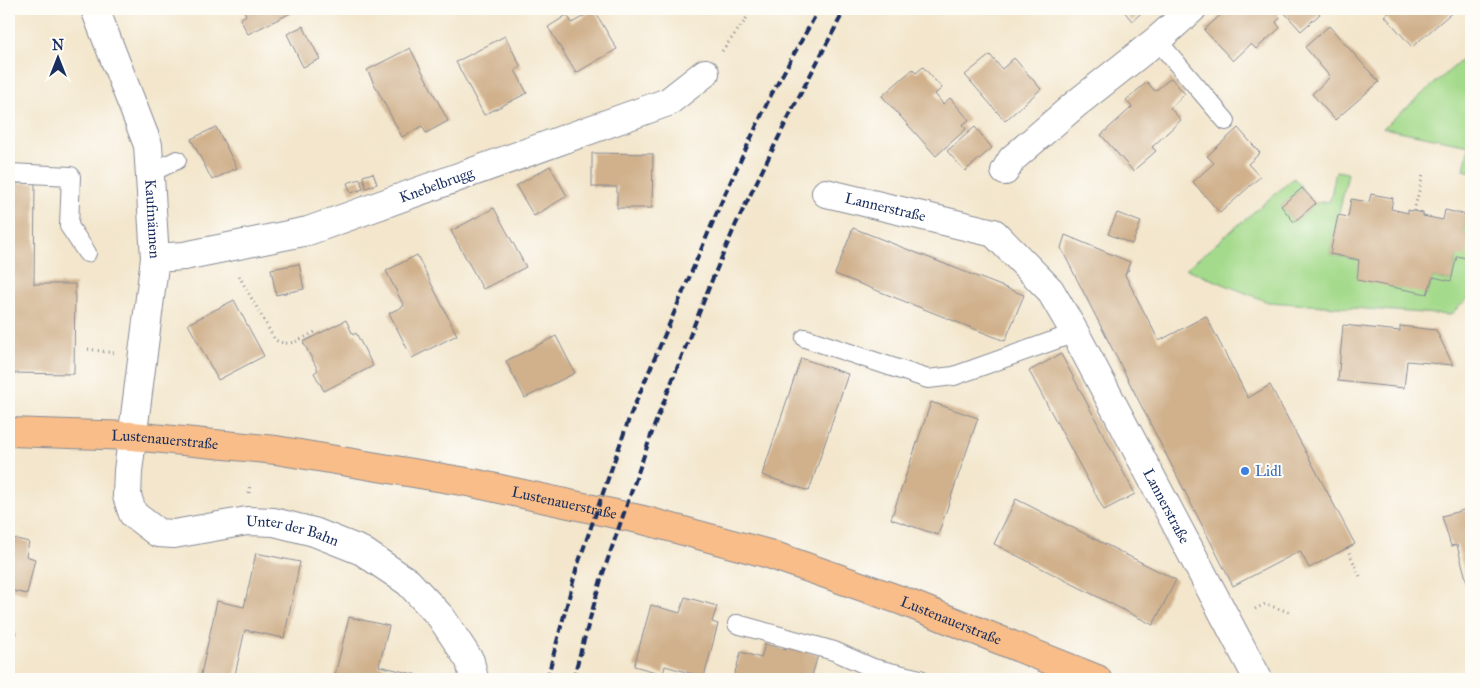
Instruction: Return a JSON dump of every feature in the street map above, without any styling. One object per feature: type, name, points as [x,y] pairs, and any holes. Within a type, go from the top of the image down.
[{"type":"main road","name":"Lustenauerstraße","points":[[9,432],[132,436],[276,450],[473,483],[643,520],[769,554],[900,600],[1084,677]]},
{"type":"street","name":"Kaufmännen","points":[[95,9],[148,145],[155,258],[132,436]]},
{"type":"street","points":[[1005,172],[1012,159],[1192,9]]},
{"type":"street","name":"Knebelbrugg","points":[[155,258],[184,256],[308,231],[668,102],[705,73]]},
{"type":"street","name":"Lannerstraße","points":[[826,193],[994,233],[1050,290],[1075,333],[1258,679]]},
{"type":"street","name":"Unter der Bahn","points":[[132,436],[127,496],[133,514],[147,526],[158,533],[174,534],[247,521],[274,522],[314,532],[362,551],[408,582],[441,617],[470,661],[474,679]]},
{"type":"lane","points":[[1157,40],[1226,121]]},
{"type":"lane","points":[[150,172],[177,160]]},
{"type":"lane","points":[[9,173],[70,176],[70,226],[87,253]]},
{"type":"lane","points":[[805,338],[928,379],[954,376],[1075,333]]},
{"type":"lane","points":[[737,624],[834,651],[867,674],[920,679]]},
{"type":"path","points":[[705,73],[752,9]]},
{"type":"path","points":[[1414,211],[1423,175]]},
{"type":"path","points":[[240,278],[275,340],[282,344],[289,344],[315,332]]},
{"type":"path","points":[[1347,548],[1360,576]]},
{"type":"path","points":[[1250,612],[1265,604],[1289,612]]},
{"type":"green space","points":[[1471,52],[1471,172],[1464,170],[1469,145],[1383,128]]},
{"type":"green space","points":[[1336,171],[1348,173],[1330,254],[1359,260],[1427,294],[1433,277],[1451,281],[1457,256],[1471,235],[1471,296],[1450,315],[1268,302],[1186,269],[1294,178],[1302,188],[1281,206],[1294,222],[1316,203],[1330,201]]},
{"type":"green space","points":[[1467,215],[1471,215],[1471,235],[1463,233]]},
{"type":"building","points":[[243,9],[288,9],[291,13],[248,34],[240,19],[246,15]]},
{"type":"building","points":[[1122,9],[1146,9],[1132,21]]},
{"type":"building","points":[[1227,9],[1272,9],[1280,18],[1276,22],[1280,28],[1256,49],[1251,44],[1233,61],[1204,30]]},
{"type":"building","points":[[1316,9],[1320,14],[1301,31],[1282,10]]},
{"type":"building","points":[[1393,9],[1456,9],[1412,47],[1385,16]]},
{"type":"building","points":[[594,10],[617,49],[576,73],[548,27],[567,15],[572,23]]},
{"type":"building","points":[[303,26],[320,59],[303,67],[287,34]]},
{"type":"building","points":[[1329,26],[1379,82],[1335,120],[1312,94],[1330,77],[1305,47]]},
{"type":"building","points":[[505,36],[521,67],[515,70],[527,93],[484,115],[456,62]]},
{"type":"building","points":[[410,48],[448,121],[426,133],[422,126],[402,137],[367,70]]},
{"type":"building","points":[[990,55],[1002,69],[1014,58],[1041,89],[1005,121],[965,75]]},
{"type":"building","points":[[923,67],[942,88],[935,94],[943,104],[950,98],[969,120],[962,125],[966,129],[936,156],[882,96],[913,69],[916,73]]},
{"type":"building","points":[[1171,78],[1185,94],[1170,108],[1181,120],[1152,147],[1156,151],[1133,171],[1101,135],[1132,107],[1126,100],[1147,82],[1155,91]]},
{"type":"building","points":[[216,127],[237,168],[212,180],[191,139]]},
{"type":"building","points":[[975,127],[992,148],[965,171],[947,151]]},
{"type":"building","points":[[1238,128],[1260,153],[1248,164],[1260,177],[1220,213],[1193,182],[1214,163],[1207,156]]},
{"type":"building","points":[[592,153],[653,154],[652,208],[617,208],[617,187],[592,187]]},
{"type":"building","points":[[550,166],[567,196],[534,216],[516,186]]},
{"type":"building","points":[[373,173],[377,184],[366,188],[363,176]]},
{"type":"building","points":[[360,179],[363,189],[351,193],[347,183]]},
{"type":"building","points":[[9,183],[35,183],[34,284],[75,284],[74,374],[9,373]]},
{"type":"building","points":[[1302,188],[1316,203],[1294,222],[1281,206]]},
{"type":"building","points":[[1371,194],[1393,198],[1391,209],[1408,213],[1408,210],[1423,213],[1423,216],[1443,220],[1445,210],[1467,215],[1463,233],[1471,235],[1466,258],[1457,256],[1451,281],[1433,277],[1427,294],[1357,280],[1359,260],[1330,254],[1338,215],[1348,217],[1351,199],[1369,202]]},
{"type":"building","points":[[494,208],[526,267],[483,289],[451,231]]},
{"type":"building","points":[[1117,213],[1141,222],[1132,244],[1108,234]]},
{"type":"building","points":[[853,228],[1024,295],[1005,341],[835,274]]},
{"type":"building","name":"Lidl","points":[[1065,235],[1130,262],[1125,275],[1159,341],[1206,316],[1248,398],[1270,385],[1355,544],[1309,568],[1300,551],[1233,586],[1061,248]]},
{"type":"building","points":[[417,255],[457,335],[412,358],[389,313],[404,306],[386,271]]},
{"type":"building","points":[[299,264],[304,289],[276,295],[271,269]]},
{"type":"building","points":[[234,300],[264,356],[218,380],[188,324]]},
{"type":"building","points":[[346,320],[353,335],[356,333],[373,366],[324,391],[314,373],[318,370],[303,342]]},
{"type":"building","points":[[1343,325],[1400,331],[1400,326],[1436,330],[1453,365],[1407,361],[1404,388],[1338,381]]},
{"type":"building","points":[[556,336],[575,373],[525,398],[506,361]]},
{"type":"building","points":[[1061,354],[1135,494],[1104,510],[1029,371]]},
{"type":"building","points":[[801,358],[848,374],[809,491],[762,475]]},
{"type":"building","points":[[931,402],[978,418],[938,535],[891,519]]},
{"type":"building","points":[[1016,499],[1176,580],[1153,625],[994,544]]},
{"type":"building","points":[[1471,508],[1471,585],[1468,586],[1457,545],[1451,546],[1442,516]]},
{"type":"building","points":[[9,537],[29,542],[26,556],[35,559],[27,594],[9,590]]},
{"type":"building","points":[[256,553],[300,562],[284,638],[245,630],[234,679],[200,679],[217,601],[244,607]]},
{"type":"building","points":[[685,597],[717,606],[712,622],[718,624],[704,677],[665,666],[663,674],[634,666],[651,605],[680,613]]},
{"type":"building","points":[[349,617],[389,626],[379,666],[418,675],[417,679],[334,679]]},
{"type":"building","points":[[9,629],[16,633],[9,646]]},
{"type":"building","points":[[765,644],[786,650],[788,646],[818,655],[811,679],[733,679],[741,652],[761,658]]},
{"type":"railway","points":[[547,679],[577,567],[630,416],[724,196],[770,97],[819,9]]},
{"type":"railway","points":[[573,679],[602,576],[655,424],[712,280],[736,224],[793,108],[845,9]]},
{"type":"place","name":"Lidl","points":[[1245,471]]}]
